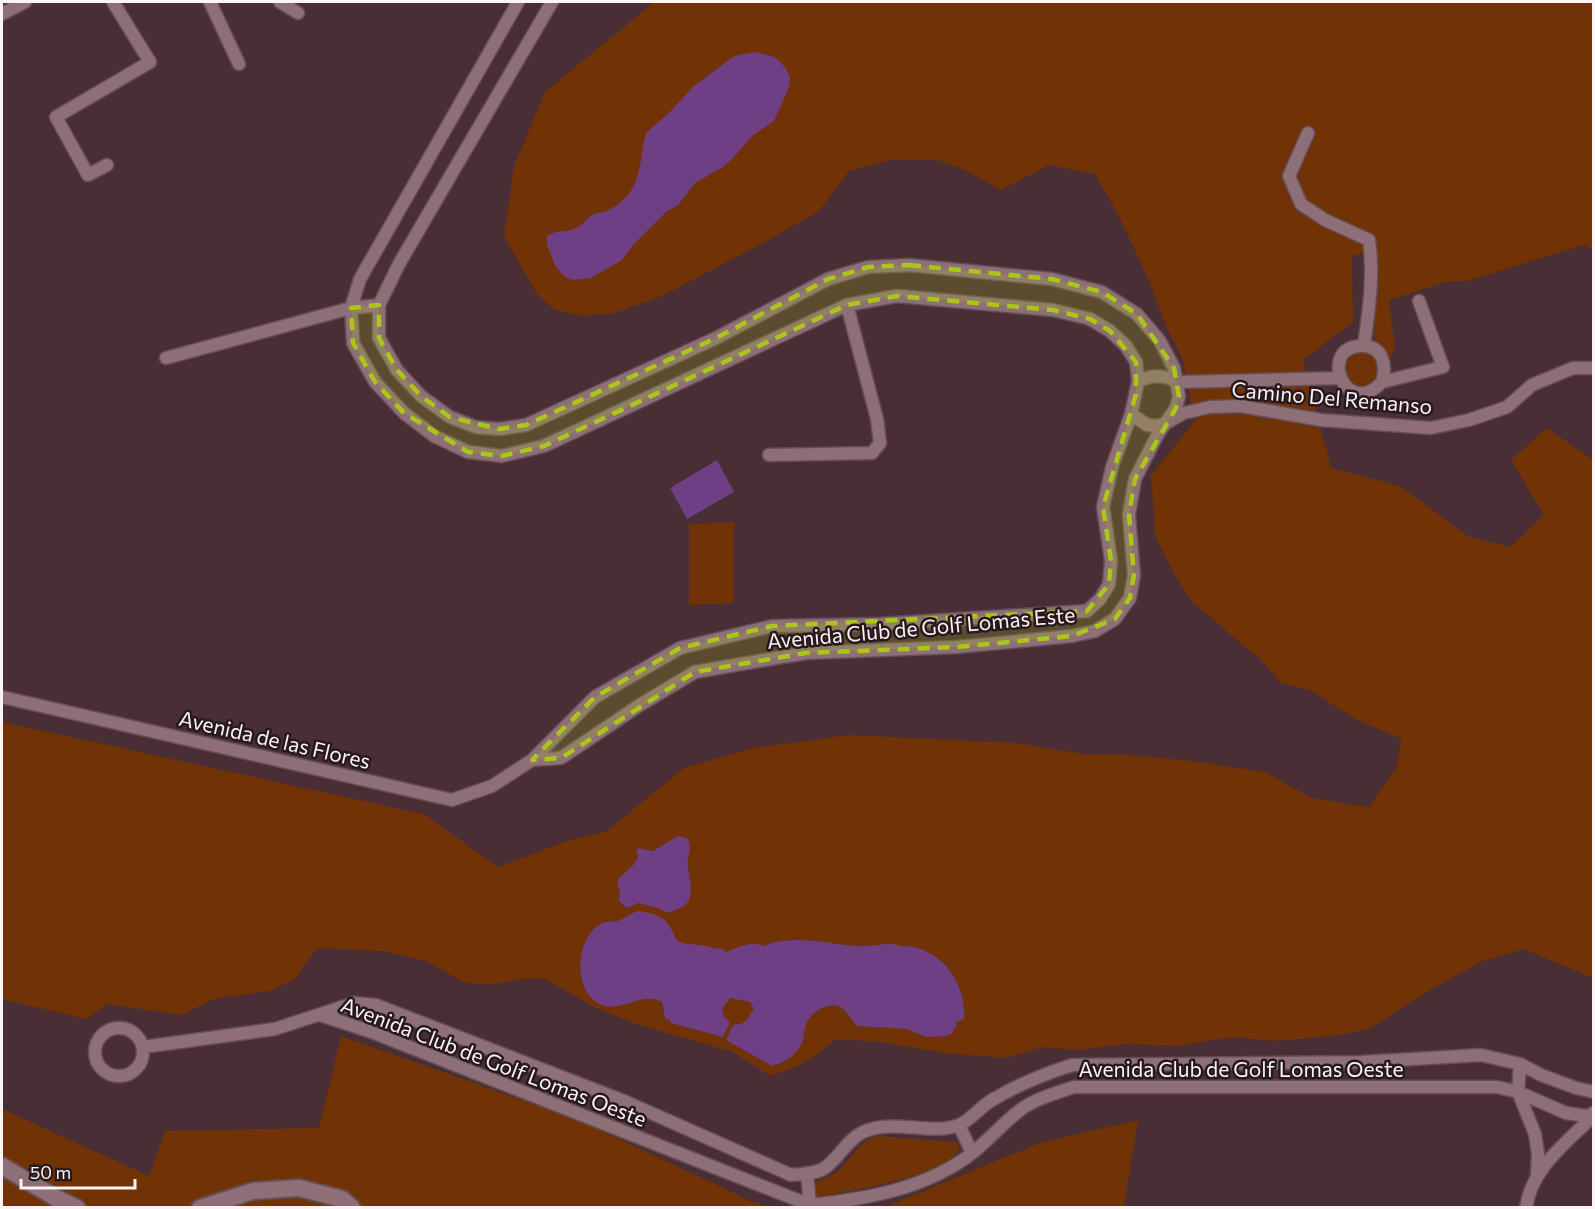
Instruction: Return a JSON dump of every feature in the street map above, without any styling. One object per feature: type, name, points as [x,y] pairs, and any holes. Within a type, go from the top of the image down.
[{"type":"main road","points":[[2,1166],[77,1208]]},
{"type":"main road","points":[[200,1208],[253,1191],[299,1188],[342,1199],[352,1208]]},
{"type":"street","points":[[2,14],[25,2]]},
{"type":"street","points":[[107,165],[88,175],[56,117],[150,62],[112,2]]},
{"type":"street","points":[[210,2],[238,64]]},
{"type":"street","points":[[280,2],[298,13]]},
{"type":"street","name":"Avenida Club de Golf Lomas Este","points":[[518,2],[360,279],[351,308],[353,343],[375,382],[404,413],[435,436],[468,452],[502,456],[544,446],[847,305],[897,296],[1053,310],[1090,319],[1110,331],[1126,346],[1136,362],[1138,381],[1131,414],[1112,467],[1103,507],[1111,561],[1108,584],[1100,599],[1087,611],[880,624],[772,626],[680,648],[596,697],[532,760]]},
{"type":"street","name":"Avenida Club de Golf Lomas Este","points":[[532,760],[561,758],[640,705],[696,672],[806,653],[957,647],[1072,636],[1095,631],[1115,619],[1130,598],[1134,575],[1129,515],[1135,479],[1164,424],[1176,408],[1179,396],[1174,368],[1160,341],[1137,314],[1102,292],[1052,279],[909,265],[868,267],[828,279],[716,338],[526,425],[499,429],[476,427],[450,417],[421,396],[397,370],[379,338],[379,304],[399,264],[552,2]]},
{"type":"street","points":[[1308,133],[1290,176],[1301,204],[1325,220],[1369,240],[1372,265],[1364,345]]},
{"type":"street","points":[[1382,382],[1443,366],[1419,301]]},
{"type":"street","points":[[166,358],[351,308],[379,304]]},
{"type":"street","points":[[769,455],[872,453],[880,443],[877,420],[847,305]]},
{"type":"street","points":[[1364,345],[1375,349],[1383,358],[1386,370],[1377,388],[1360,393],[1344,385],[1338,368],[1340,359],[1346,351],[1364,345]]},
{"type":"street","name":"Camino Del Remanso","points":[[1164,424],[1184,413],[1210,407],[1240,406],[1321,420],[1431,428],[1469,420],[1507,407],[1532,385],[1574,368],[1593,368]]},
{"type":"street","points":[[1138,381],[1156,375],[1178,381],[1340,378]]},
{"type":"street","points":[[1131,414],[1147,425],[1164,424]]},
{"type":"street","name":"Avenida de las Flores","points":[[2,697],[452,800],[492,786],[532,760]]},
{"type":"street","name":"Avenida Club de Golf Lomas Oeste","points":[[320,1015],[354,1003],[376,1005],[624,1101],[791,1175],[807,1173]]},
{"type":"street","points":[[143,1047],[275,1029],[320,1015]]},
{"type":"street","name":"Avenida Club de Golf Lomas Oeste","points":[[320,1015],[369,1031],[810,1205],[837,1202],[905,1188],[951,1167],[972,1153],[1022,1109],[1074,1087],[1497,1087],[1518,1092],[1566,1113],[1593,1114]]},
{"type":"street","points":[[115,1028],[125,1028],[133,1032],[140,1038],[143,1047],[143,1057],[139,1065],[133,1072],[124,1075],[114,1075],[105,1071],[95,1056],[99,1038],[106,1031],[115,1028]]},
{"type":"street","name":"Avenida Club de Golf Lomas Oeste","points":[[959,1125],[990,1101],[1005,1093],[1045,1074],[1072,1065],[1361,1062],[1481,1055],[1520,1064],[1541,1075],[1593,1092]]},
{"type":"street","points":[[1520,1064],[1518,1092],[1535,1134],[1538,1154],[1537,1174],[1526,1208]]},
{"type":"street","points":[[1537,1174],[1593,1114]]},
{"type":"street","points":[[810,1205],[807,1173],[825,1168],[855,1137],[866,1131],[883,1126],[940,1128],[959,1125],[972,1153]]},
{"type":"highlighted area","points":[[909,265],[1052,279],[1102,292],[1137,314],[1174,368],[1179,396],[1176,408],[1135,479],[1129,515],[1134,575],[1130,598],[1115,619],[1072,636],[957,647],[806,653],[695,672],[561,758],[532,760],[595,697],[680,648],[772,626],[1087,611],[1109,584],[1111,561],[1103,507],[1136,394],[1136,362],[1110,331],[1090,319],[1053,310],[897,296],[847,305],[544,446],[502,456],[468,452],[404,413],[375,382],[353,343],[351,308],[379,305],[379,338],[397,370],[421,396],[450,417],[499,429],[526,425],[716,338],[828,279],[868,267]]},
{"type":"shaded area","points":[[652,2],[1593,2],[1593,249],[1584,245],[1467,281],[1449,281],[1389,300],[1395,351],[1387,363],[1374,348],[1377,249],[1352,256],[1353,322],[1303,360],[1331,468],[1400,486],[1469,537],[1510,547],[1544,515],[1511,460],[1547,428],[1593,460],[1593,978],[1524,949],[1480,962],[1430,990],[1369,1029],[1334,1036],[1274,1041],[1234,1037],[1174,1046],[1125,1044],[1077,1050],[1042,1047],[1007,1058],[945,1053],[881,1042],[836,1039],[805,1062],[770,1076],[733,1052],[636,1024],[596,1008],[545,979],[520,979],[489,985],[463,982],[426,961],[383,951],[317,948],[294,980],[269,991],[213,999],[182,1015],[107,1004],[86,1019],[2,999],[2,722],[424,814],[498,867],[567,841],[607,831],[684,768],[753,748],[849,735],[1017,743],[1084,754],[1131,755],[1191,761],[1265,772],[1312,798],[1369,807],[1396,768],[1402,739],[1357,720],[1310,690],[1281,683],[1261,660],[1192,602],[1175,575],[1155,535],[1151,475],[1195,421],[1183,360],[1120,218],[1095,174],[1049,165],[1001,190],[965,170],[937,160],[890,160],[849,171],[819,211],[662,296],[615,313],[584,316],[555,310],[537,294],[504,236],[514,166],[545,92]]},
{"type":"shaded area","points":[[755,52],[775,57],[785,67],[790,78],[788,90],[774,121],[752,136],[723,167],[695,183],[678,205],[666,212],[633,245],[622,260],[591,278],[572,280],[565,277],[556,267],[547,245],[547,236],[576,228],[592,215],[607,211],[620,203],[638,176],[646,133],[693,87],[734,56]]},
{"type":"shaded area","points":[[1362,352],[1374,357],[1379,369],[1374,381],[1362,386],[1350,381],[1345,369],[1350,357]]},
{"type":"shaded area","points":[[717,460],[734,492],[687,519],[670,488]]},
{"type":"shaded area","points":[[734,522],[734,603],[689,605],[689,524]]},
{"type":"shaded area","points":[[678,836],[688,839],[689,843],[688,862],[691,890],[688,902],[666,913],[661,909],[638,903],[627,908],[619,901],[620,892],[617,882],[636,860],[639,855],[636,852],[638,848],[653,851]]},
{"type":"shaded area","points":[[638,911],[659,916],[667,922],[677,941],[714,949],[720,948],[727,952],[749,944],[763,946],[774,942],[797,940],[858,946],[890,944],[917,948],[940,960],[949,970],[961,993],[964,1019],[956,1022],[957,1027],[947,1036],[927,1037],[906,1029],[857,1026],[842,1008],[827,1006],[809,1018],[802,1044],[794,1055],[772,1066],[726,1040],[733,1025],[744,1022],[754,1009],[750,1002],[730,998],[722,1009],[724,1017],[730,1022],[723,1037],[671,1023],[665,1018],[662,1002],[654,999],[612,1007],[596,1002],[589,995],[581,976],[580,965],[581,954],[589,934],[601,924],[617,921]]},
{"type":"shaded area","points":[[341,1036],[579,1120],[755,1203],[771,1207],[2,1208],[2,1109],[149,1176],[165,1131],[319,1128]]},
{"type":"shaded area","points":[[1138,1120],[1124,1207],[885,1207],[1040,1143]]},
{"type":"shaded area","points":[[878,1136],[955,1142],[960,1147],[951,1158],[917,1175],[852,1191],[818,1197],[815,1195],[817,1181],[837,1172],[858,1148],[871,1138]]}]
